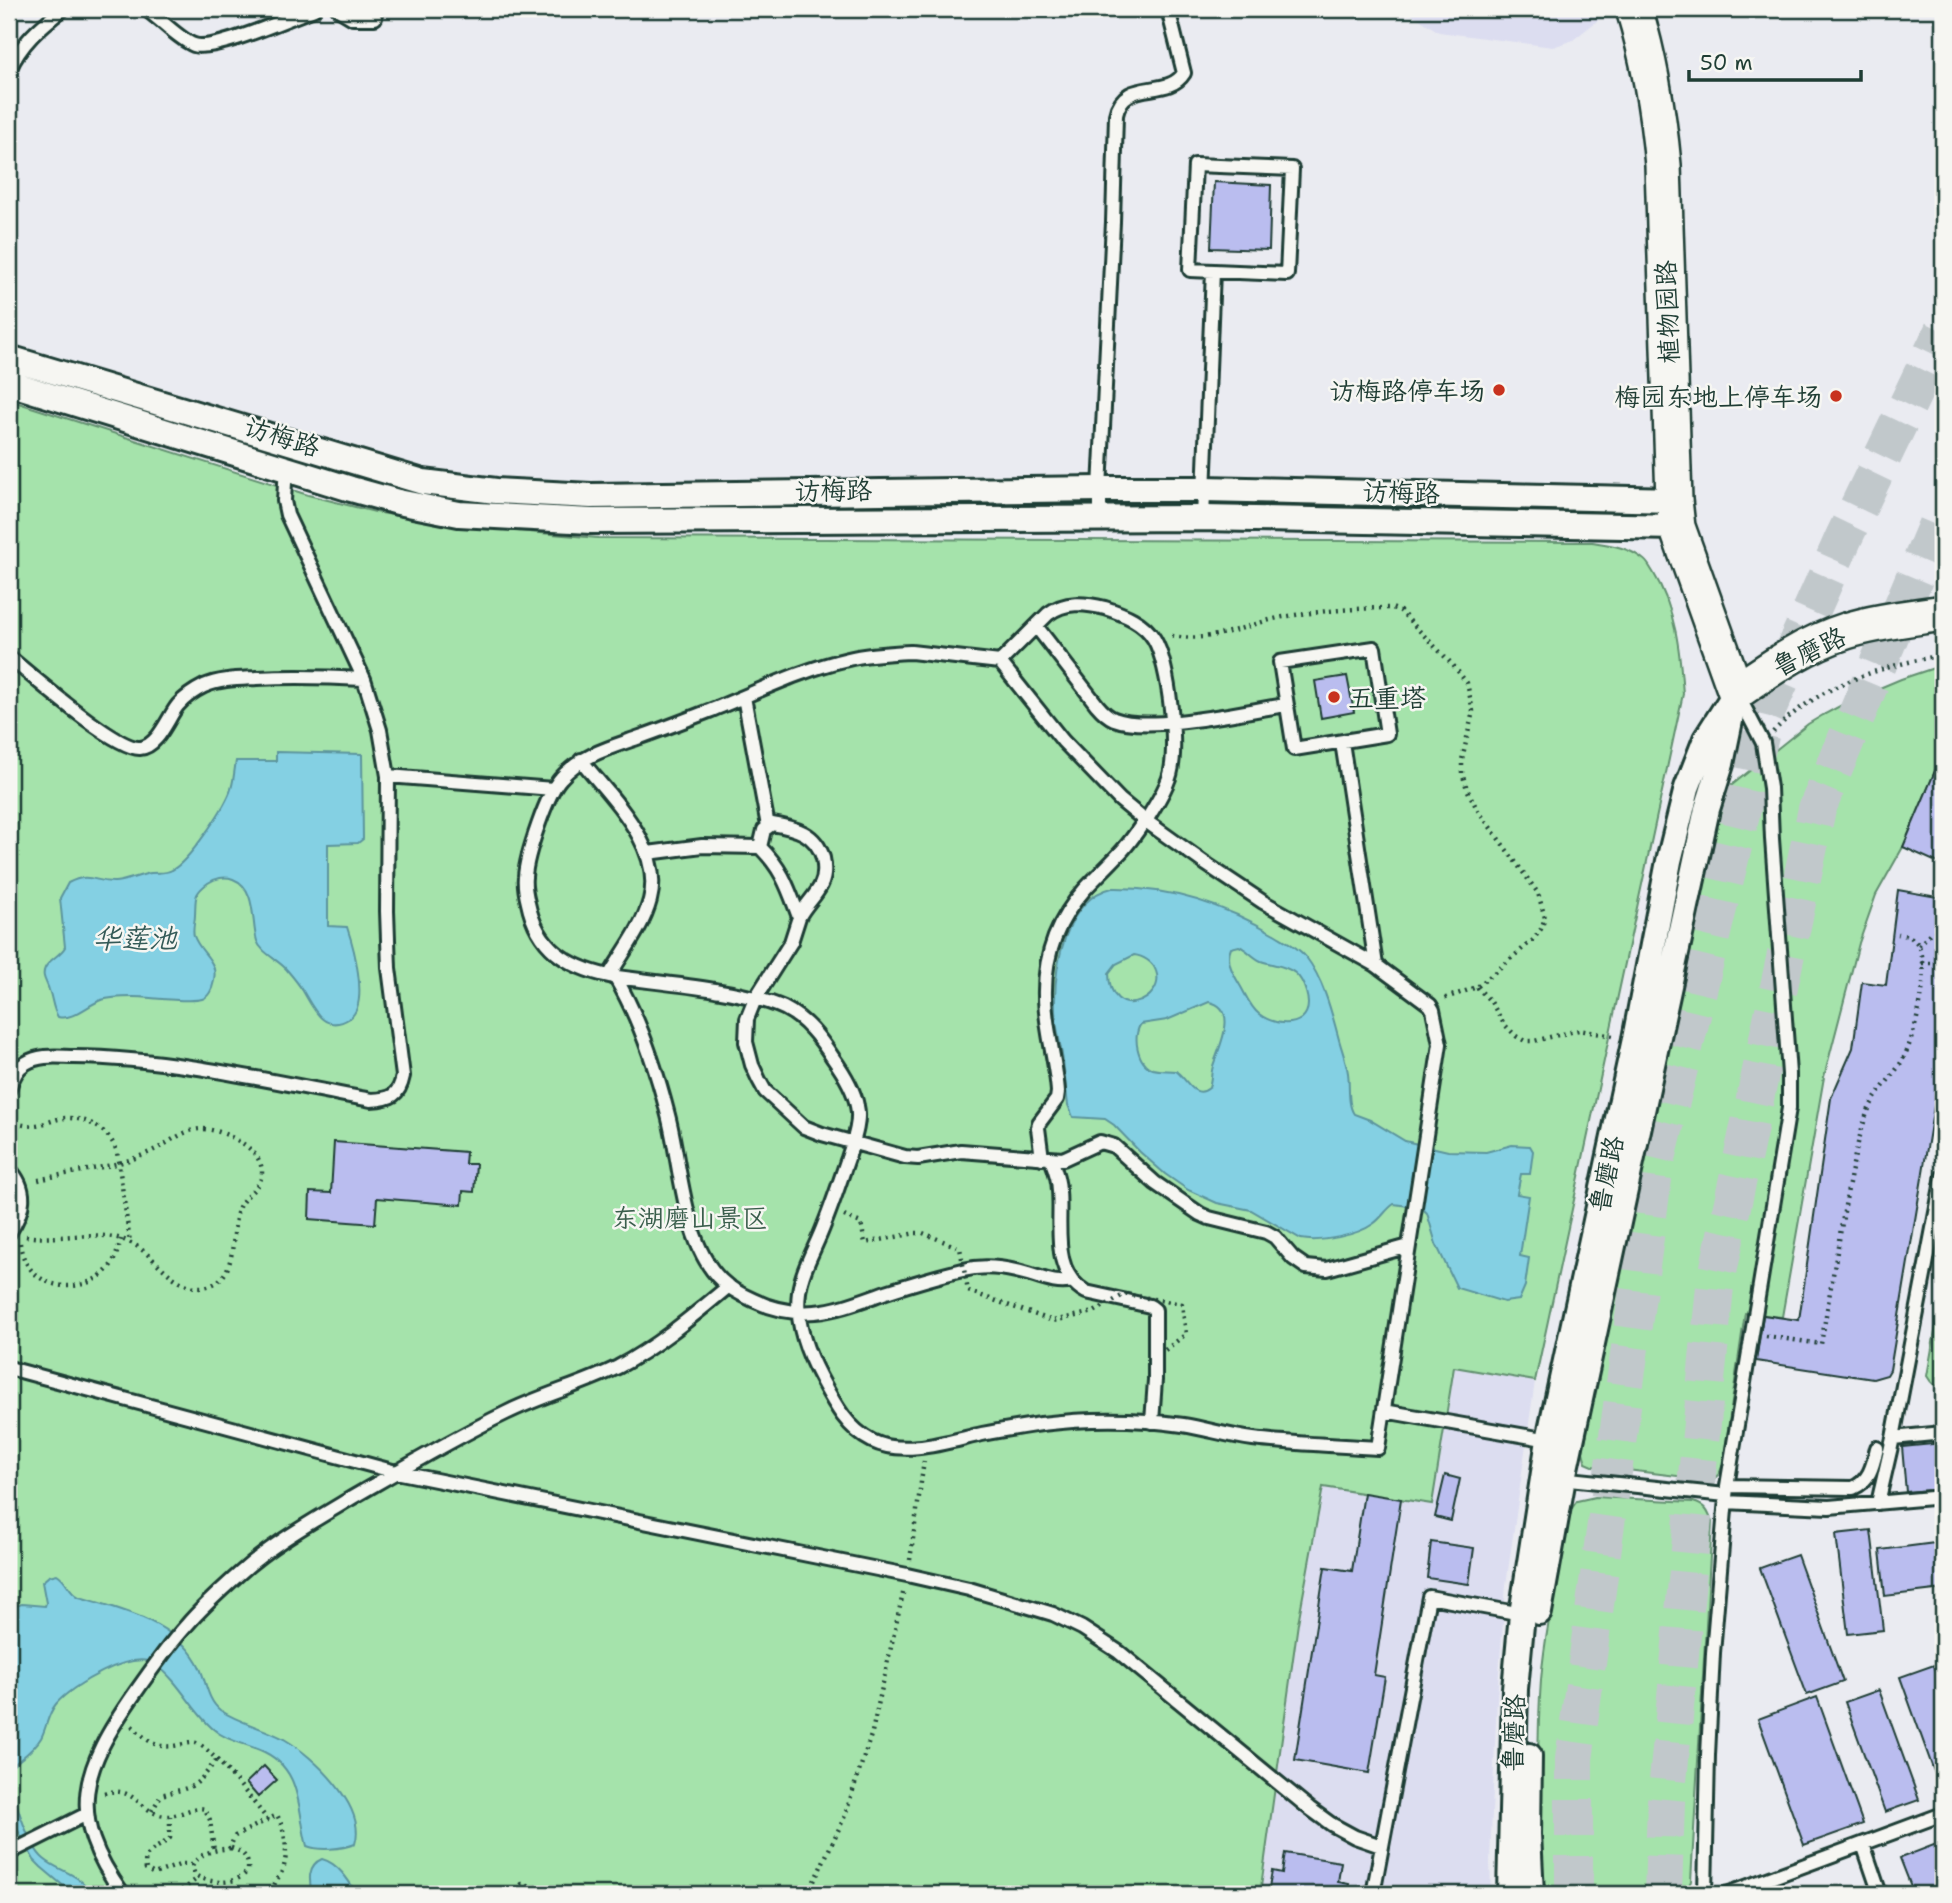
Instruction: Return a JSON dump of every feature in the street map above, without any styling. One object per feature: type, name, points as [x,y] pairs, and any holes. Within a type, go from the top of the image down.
[{"type":"street","name":"植物园路","points":[[1634,9],[1653,76],[1660,128],[1676,514],[1736,692]]},
{"type":"street","name":"访梅路","points":[[9,358],[423,482],[496,491],[591,496],[1204,489],[1676,514]]},
{"type":"street","name":"访梅路","points":[[9,383],[351,489],[459,514],[591,521],[1676,514]]},
{"type":"street","points":[[591,496],[591,521]]},
{"type":"street","name":"鲁磨路","points":[[1510,1894],[1515,1689],[1522,1614],[1554,1478],[1549,1440],[1635,1039],[1669,861],[1687,788],[1706,739],[1736,692],[1779,662],[1826,638],[1849,630],[1943,613]]},
{"type":"street","points":[[1531,1894],[1528,1809],[1532,1674],[1554,1478],[1736,692]]},
{"type":"lane","points":[[9,70],[26,41],[63,9]]},
{"type":"lane","points":[[145,9],[190,43],[204,47],[314,9]]},
{"type":"lane","points":[[338,9],[353,18],[375,18]]},
{"type":"lane","points":[[1100,518],[1116,115],[1124,97],[1138,90],[1176,82],[1184,73],[1168,9]]},
{"type":"lane","points":[[1195,165],[1292,169],[1287,274],[1213,271],[1191,270],[1195,165]]},
{"type":"lane","points":[[1203,518],[1213,271]]},
{"type":"lane","points":[[9,1089],[18,1070],[26,1063],[46,1057],[135,1060],[371,1101],[382,1100],[401,1088],[403,1076],[389,968],[388,776],[380,730],[364,679],[287,515],[284,501],[285,468],[292,443]]},
{"type":"lane","points":[[1000,662],[1056,608],[1084,604],[1107,609],[1141,624],[1161,653],[1167,680],[1173,749],[1170,776],[1145,820],[1120,853],[1075,901],[1061,924],[1048,955],[1045,999],[1058,1092],[1057,1099],[1039,1124],[1046,1158],[1059,1186],[1059,1243],[1065,1268],[1072,1281],[1086,1292],[1150,1306],[1155,1310],[1152,1422]]},
{"type":"lane","points":[[1036,626],[1107,715],[1125,722],[1171,722],[1286,705]]},
{"type":"lane","points":[[1374,648],[1387,734],[1293,749],[1286,705],[1280,662],[1374,648]]},
{"type":"lane","points":[[911,652],[1000,662],[1063,741],[1112,792],[1145,820],[1263,902],[1376,965],[1430,1005],[1440,1044],[1378,1448],[1254,1440],[1187,1426],[1107,1420],[1039,1424],[926,1447],[886,1446],[873,1442],[858,1432],[830,1395],[805,1343],[799,1313],[802,1277],[830,1211],[854,1142],[858,1108],[851,1087],[834,1060],[814,1031],[783,1008],[700,987],[588,971],[568,961],[543,940],[531,919],[525,876],[533,842],[553,789],[561,777],[582,760],[828,664],[877,654],[911,652]]},
{"type":"lane","points":[[9,657],[109,736],[123,744],[142,748],[151,744],[185,698],[205,685],[235,679],[300,676],[364,679]]},
{"type":"lane","points":[[1705,1894],[1713,1653],[1726,1494],[1789,1108],[1770,788],[1763,743],[1736,692]]},
{"type":"lane","points":[[744,697],[768,826]]},
{"type":"lane","points":[[1342,742],[1376,965]]},
{"type":"lane","points":[[582,760],[634,828],[648,853],[652,876],[650,901],[612,976]]},
{"type":"lane","points":[[388,776],[553,789]]},
{"type":"lane","points":[[760,847],[762,835],[772,824],[801,830],[815,840],[824,861],[824,877],[819,888],[799,917],[791,942],[755,999],[747,1019],[746,1042],[752,1065],[765,1091],[804,1127],[905,1157],[918,1158],[961,1151],[1068,1158],[1100,1142],[1114,1146],[1155,1183],[1199,1214],[1266,1232],[1275,1237],[1293,1258],[1306,1267],[1327,1269],[1409,1247]]},
{"type":"lane","points":[[648,853],[702,846],[760,847],[776,864],[799,917]]},
{"type":"lane","points":[[791,896],[809,901]]},
{"type":"lane","points":[[612,976],[628,999],[660,1089],[693,1228],[710,1266],[722,1281],[739,1293],[764,1304],[799,1313],[841,1307],[966,1269],[1005,1269],[1064,1283],[1072,1281]]},
{"type":"lane","points":[[9,1169],[21,1185],[22,1192],[22,1208],[9,1233]]},
{"type":"lane","points":[[1878,1503],[1943,1176]]},
{"type":"lane","points":[[123,1894],[98,1853],[89,1831],[86,1798],[90,1773],[120,1714],[186,1625],[240,1573],[275,1545],[396,1472],[505,1413],[597,1377],[626,1362],[665,1338],[729,1286]]},
{"type":"lane","points":[[9,1368],[396,1472],[907,1575],[970,1589],[1041,1611],[1082,1628],[1119,1652],[1308,1808],[1355,1837],[1381,1846]]},
{"type":"lane","points":[[1384,1411],[1549,1440]]},
{"type":"lane","points":[[1893,1438],[1943,1433]]},
{"type":"lane","points":[[1726,1494],[1853,1488],[1869,1476],[1877,1448]]},
{"type":"lane","points":[[1554,1478],[1726,1494],[1829,1507],[1943,1497]]},
{"type":"lane","points":[[1373,1894],[1429,1597],[1522,1614]]},
{"type":"lane","points":[[14,1850],[86,1814]]},
{"type":"lane","points":[[1727,1894],[1943,1814]]},
{"type":"lane","points":[[1863,1844],[1880,1894]]},
{"type":"path","points":[[1153,638],[1169,636],[1199,639],[1292,616],[1392,608],[1400,611],[1467,683],[1473,704],[1462,760],[1462,774],[1477,808],[1538,893],[1545,918],[1533,940],[1477,987],[1430,1005]]},
{"type":"path","points":[[1763,743],[1792,715],[1843,684],[1890,666],[1943,655]]},
{"type":"path","points":[[1919,946],[1930,933],[1943,930]]},
{"type":"path","points":[[1752,1334],[1821,1344],[1850,1179],[1865,1118],[1875,1097],[1903,1060],[1917,1020],[1923,991],[1919,946],[1914,939],[1898,934]]},
{"type":"path","points":[[1922,963],[1943,963]]},
{"type":"path","points":[[1477,987],[1491,1002],[1504,1024],[1525,1041],[1541,1040],[1578,1030],[1635,1039]]},
{"type":"path","points":[[9,1120],[35,1126],[58,1119],[75,1118],[104,1131],[114,1144],[120,1163],[130,1242]]},
{"type":"path","points":[[21,1185],[120,1163],[149,1153],[186,1133],[200,1129],[229,1136],[249,1148],[260,1163],[262,1173],[258,1185],[240,1205],[234,1225],[232,1257],[226,1271],[211,1285],[191,1286],[181,1282],[130,1242],[121,1240],[83,1236],[21,1236],[20,1245],[25,1262],[37,1277],[52,1284],[66,1285],[83,1283],[101,1275],[111,1265],[121,1240]]},
{"type":"path","points":[[830,1211],[861,1223],[865,1243],[923,1233],[960,1248],[968,1291],[1053,1321],[1094,1312],[1125,1294],[1182,1304],[1186,1334],[1165,1350]]},
{"type":"path","points":[[808,1894],[844,1818],[872,1732],[907,1575],[926,1447]]},
{"type":"path","points":[[120,1714],[150,1743],[165,1747],[196,1744],[216,1760],[268,1820]]},
{"type":"path","points":[[152,1811],[161,1795],[186,1790],[197,1784],[216,1760]]},
{"type":"path","points":[[86,1798],[119,1791],[131,1795],[159,1815],[179,1815],[197,1807],[205,1809],[210,1820],[214,1851]]},
{"type":"path","points":[[229,1849],[235,1836],[277,1815],[283,1829],[285,1850],[283,1869],[274,1885],[274,1894]]},
{"type":"path","points":[[170,1816],[170,1838],[148,1853],[144,1861],[146,1869],[154,1874],[182,1864],[192,1864],[200,1856],[214,1851],[229,1849],[240,1851],[246,1857],[248,1867],[245,1874],[225,1882],[198,1878],[193,1872],[192,1864]]},
{"type":"path","points":[[176,1894],[198,1878]]},
{"type":"path","points":[[510,1894],[522,1884],[533,1886],[545,1894]]},
{"type":"path","points":[[187,1887],[189,1894]]},
{"type":"shaded area","points":[[1404,9],[1609,9],[1573,40],[1553,47],[1439,32]]},
{"type":"shaded area","points":[[1454,1366],[1535,1381],[1506,1585],[1497,1697],[1491,1894],[1260,1894],[1298,1623],[1323,1487]]},
{"type":"green space","name":"东湖磨山景区","points":[[9,400],[308,495],[375,512],[460,526],[598,538],[1592,542],[1625,549],[1646,562],[1661,586],[1672,616],[1683,694],[1535,1381],[1454,1367],[1432,1504],[1323,1487],[1298,1623],[1260,1894],[9,1894]]},
{"type":"green space","points":[[1943,665],[1943,752],[1903,847],[1876,895],[1859,943],[1824,1077],[1782,1317],[1745,1313],[1721,1469],[1711,1480],[1586,1463],[1583,1452],[1630,1213],[1719,801],[1727,789],[1808,724],[1851,700]]},
{"type":"green space","points":[[1943,1287],[1943,1387],[1934,1384],[1927,1376]]},
{"type":"green space","points":[[1595,1497],[1693,1502],[1706,1509],[1712,1522],[1691,1881],[1687,1890],[1677,1894],[1541,1894],[1538,1760],[1543,1659],[1570,1511],[1577,1501]]},
{"type":"water","name":"华莲池","points":[[276,752],[362,754],[363,839],[358,843],[328,844],[328,926],[347,927],[351,938],[359,985],[357,1009],[354,1014],[341,1022],[333,1023],[320,1017],[284,966],[259,945],[252,906],[246,890],[241,883],[223,878],[203,887],[196,900],[194,936],[213,965],[214,971],[212,988],[207,996],[188,1000],[109,998],[69,1017],[58,1017],[44,974],[47,965],[65,947],[60,898],[68,883],[82,878],[115,882],[172,870],[196,846],[220,811],[231,788],[236,761],[276,761]]},
{"type":"water","points":[[1112,888],[1134,889],[1197,900],[1257,924],[1299,950],[1317,975],[1329,1005],[1347,1068],[1354,1114],[1370,1120],[1405,1141],[1448,1151],[1486,1152],[1512,1145],[1530,1146],[1533,1151],[1530,1174],[1521,1174],[1517,1194],[1529,1196],[1520,1256],[1529,1258],[1525,1286],[1519,1300],[1504,1302],[1457,1288],[1436,1244],[1427,1213],[1422,1208],[1394,1204],[1376,1222],[1358,1232],[1328,1239],[1301,1239],[1251,1210],[1217,1203],[1188,1190],[1165,1174],[1105,1119],[1073,1117],[1068,1105],[1056,1022],[1055,992],[1060,955],[1073,920],[1083,906],[1096,895]],"holes":[[[1239,946],[1261,961],[1287,968],[1297,975],[1306,992],[1308,1004],[1302,1019],[1277,1022],[1256,1011],[1231,968],[1231,948]],[[1134,955],[1153,965],[1157,982],[1146,998],[1127,1003],[1118,998],[1111,989],[1109,973],[1116,964]],[[1209,1002],[1224,1012],[1223,1039],[1213,1066],[1209,1088],[1204,1091],[1195,1090],[1176,1071],[1156,1070],[1143,1061],[1138,1049],[1138,1029],[1141,1024],[1167,1020]]]},
{"type":"water","points":[[57,1574],[79,1597],[129,1612],[161,1627],[175,1637],[197,1662],[209,1694],[220,1710],[284,1739],[309,1757],[335,1784],[353,1814],[357,1829],[355,1844],[331,1849],[307,1846],[296,1791],[284,1767],[260,1750],[217,1732],[171,1678],[155,1664],[132,1661],[88,1679],[64,1696],[53,1708],[38,1742],[10,1768],[21,1816],[38,1852],[44,1859],[78,1879],[93,1894],[73,1894],[41,1867],[34,1860],[9,1814],[9,1608],[22,1604],[45,1606],[42,1582]]},
{"type":"water","points":[[322,1859],[338,1868],[357,1894],[312,1894],[311,1869]]},
{"type":"building","points":[[1214,182],[1271,185],[1269,250],[1211,248]]},
{"type":"building","name":"五重塔","points":[[1347,676],[1354,712],[1321,718],[1315,681]]},
{"type":"building","points":[[1943,752],[1943,865],[1903,847]]},
{"type":"building","points":[[1898,890],[1943,898],[1943,1052],[1890,1370],[1887,1375],[1873,1379],[1756,1361],[1763,1315],[1799,1320],[1831,1098],[1853,1048],[1862,982],[1886,985]]},
{"type":"building","points":[[334,1142],[466,1152],[465,1164],[476,1164],[474,1192],[463,1191],[462,1205],[377,1198],[375,1224],[309,1219],[310,1192],[331,1193]]},
{"type":"building","points":[[1943,1443],[1943,1489],[1906,1492],[1902,1447]]},
{"type":"building","points":[[1445,1475],[1460,1479],[1451,1521],[1435,1517]]},
{"type":"building","points":[[1364,1493],[1401,1499],[1374,1675],[1385,1677],[1369,1773],[1295,1760],[1325,1567],[1352,1571]]},
{"type":"building","points":[[1871,1530],[1883,1630],[1848,1634],[1836,1534]]},
{"type":"building","points":[[1431,1542],[1474,1548],[1469,1584],[1427,1578]]},
{"type":"building","points":[[1943,1542],[1943,1589],[1885,1596],[1880,1550]]},
{"type":"building","points":[[1797,1555],[1843,1682],[1807,1695],[1760,1568]]},
{"type":"building","points":[[1934,1665],[1943,1691],[1943,1786],[1940,1788],[1900,1677]]},
{"type":"building","points":[[1879,1690],[1919,1800],[1885,1812],[1845,1702]]},
{"type":"building","points":[[1817,1697],[1863,1824],[1804,1845],[1758,1719]]},
{"type":"building","points":[[264,1766],[277,1780],[258,1797],[246,1783]]},
{"type":"building","points":[[1939,1843],[1943,1855],[1943,1894],[1914,1894],[1900,1858]]},
{"type":"building","points":[[1285,1853],[1341,1862],[1338,1882],[1349,1884],[1347,1894],[1268,1894],[1272,1871],[1282,1873]]},
{"type":"tunnel","points":[[1574,1894],[1574,1759],[1654,1171],[1765,715],[1844,537],[1943,331]]},
{"type":"tunnel","points":[[1663,1894],[1666,1802],[1715,1286],[1817,809],[1943,510]]},
{"type":"place","name":"访梅路停车场","points":[[1499,390]]},
{"type":"place","name":"梅园东地上停车场","points":[[1836,396]]},
{"type":"place","name":"五重塔","points":[[1334,697]]}]
